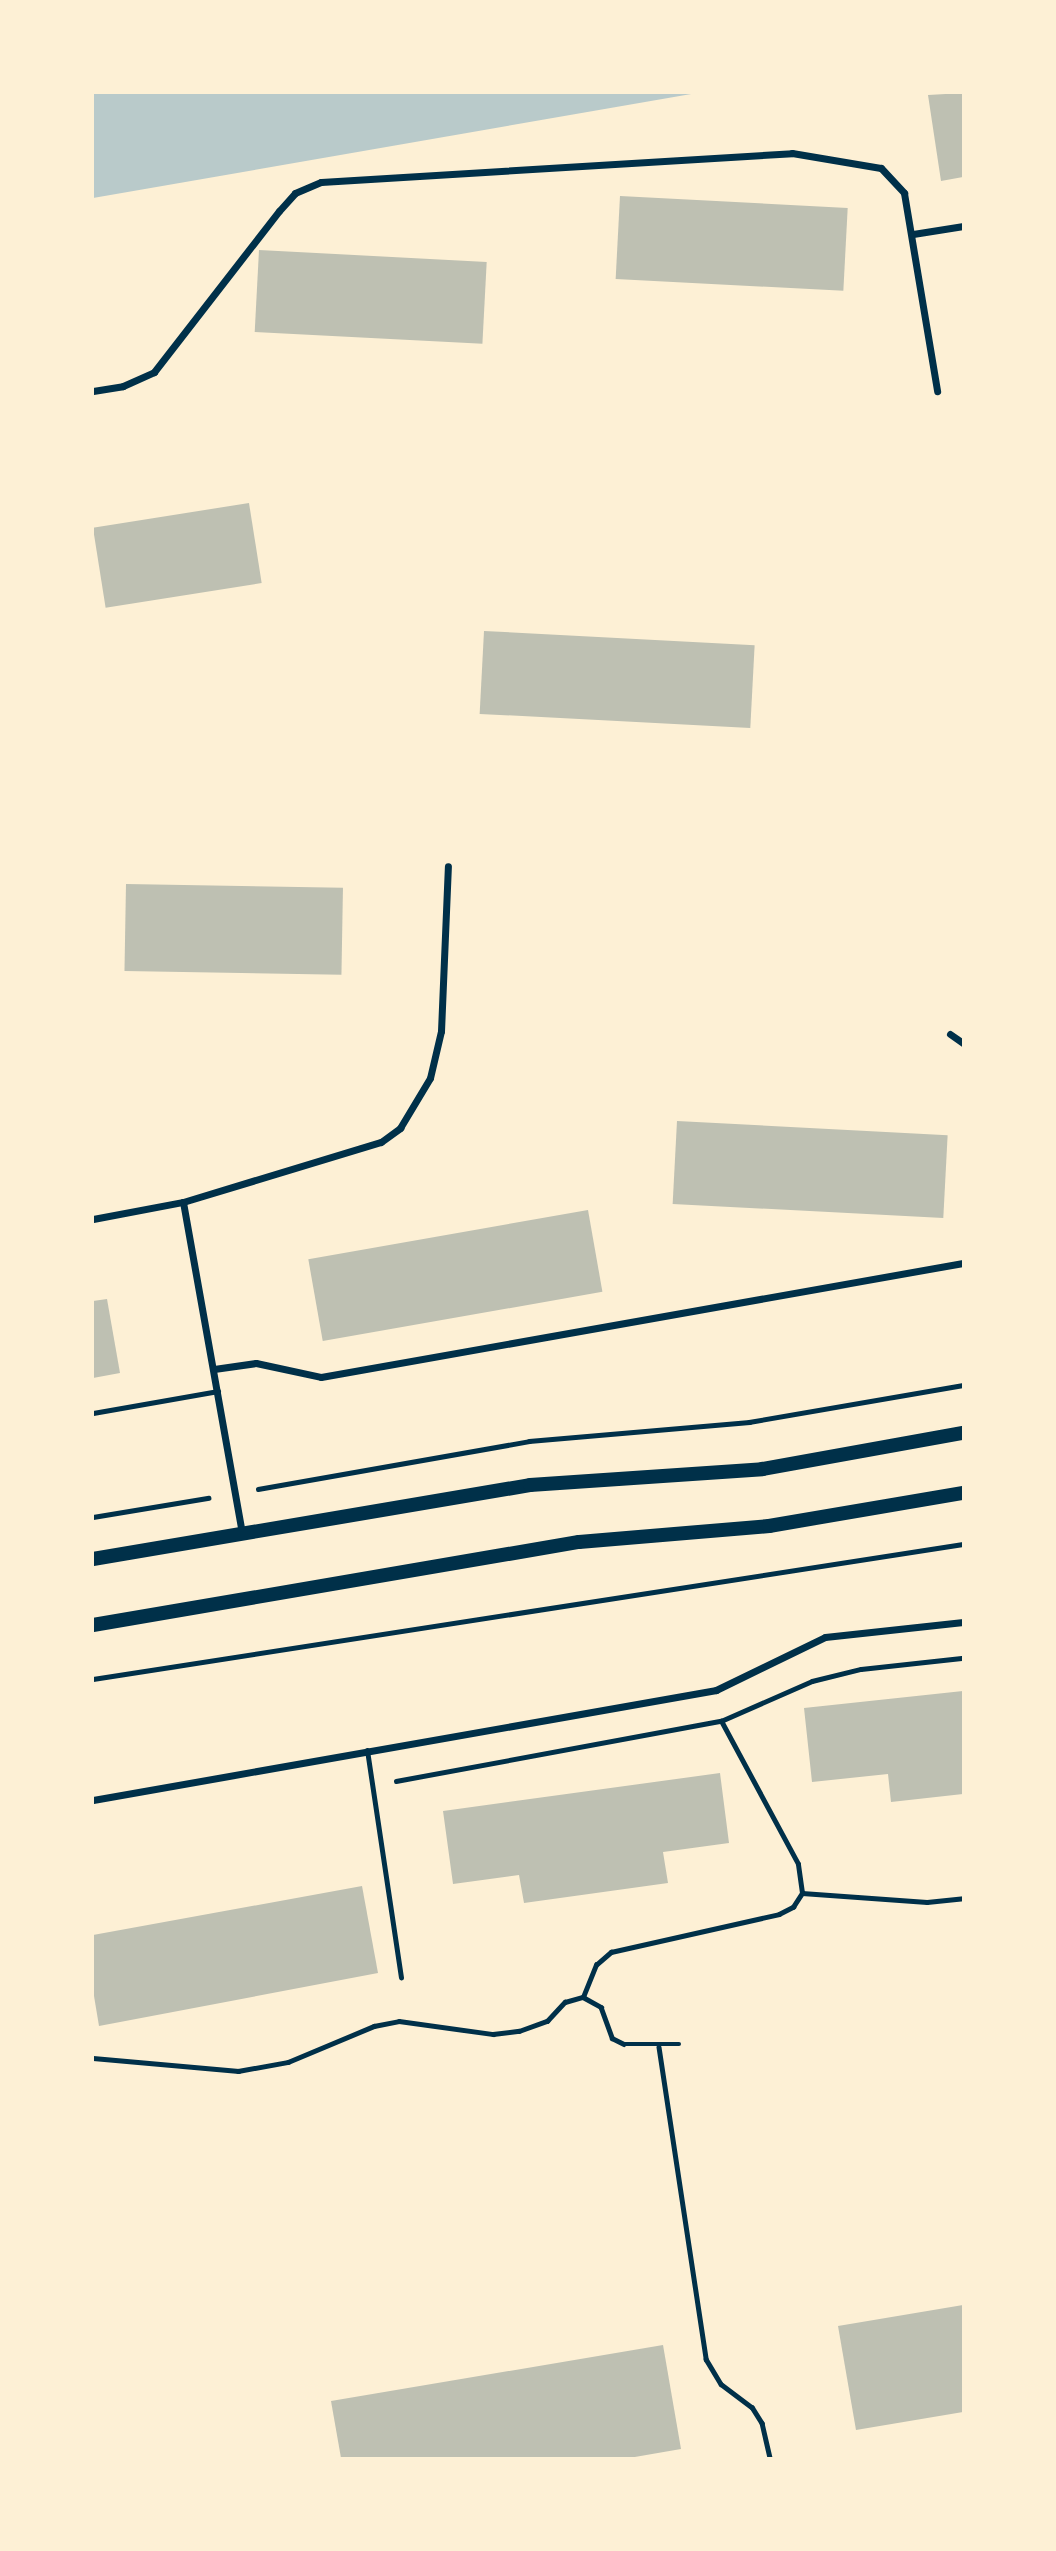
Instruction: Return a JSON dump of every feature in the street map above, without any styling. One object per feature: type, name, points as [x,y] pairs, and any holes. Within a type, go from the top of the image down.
[{"type":"main road","points":[[93,1559],[530,1485],[762,1469],[963,1433]]},
{"type":"main road","points":[[93,1625],[579,1542],[769,1526],[963,1493]]},
{"type":"street","points":[[93,391],[123,386],[154,372],[279,211],[295,193],[321,182],[792,153],[881,169],[904,193],[913,234],[937,391]]},
{"type":"street","points":[[913,234],[963,226]]},
{"type":"street","points":[[93,1219],[183,1202],[380,1142],[400,1128],[430,1078],[441,1031],[448,866]]},
{"type":"street","points":[[950,1034],[963,1043]]},
{"type":"street","points":[[183,1202],[243,1534]]},
{"type":"street","points":[[214,1369],[256,1363],[321,1377],[963,1263]]},
{"type":"street","points":[[93,1800],[716,1690],[825,1637],[963,1622]]},
{"type":"lane","points":[[93,1413],[218,1391]]},
{"type":"lane","points":[[367,1750],[401,1977]]},
{"type":"path","points":[[93,1517],[529,1441],[749,1422],[963,1385]]},
{"type":"path","points":[[93,1679],[963,1544]]},
{"type":"path","points":[[583,1997],[596,1965],[611,1952],[779,1914],[793,1907],[802,1893],[799,1864],[721,1721]]},
{"type":"path","points":[[802,1893],[927,1902],[963,1898]]},
{"type":"path","points":[[93,2058],[238,2071],[288,2062],[374,2026],[399,2021],[493,2034],[519,2031],[547,2021],[565,2002],[583,1997],[601,2007],[612,2038],[637,2047],[679,2044]]},
{"type":"path","points":[[659,2047],[706,2359],[721,2384],[757,2415],[770,2458]]},
{"type":"shaded area","points":[[93,93],[697,93],[93,198]]},
{"type":"building","points":[[963,93],[963,177],[941,181],[928,95]]},
{"type":"building","points":[[620,196],[848,208],[843,291],[616,279]]},
{"type":"building","points":[[259,250],[487,262],[482,344],[255,332]]},
{"type":"building","points":[[249,503],[262,583],[106,608],[93,528]]},
{"type":"building","points":[[484,631],[755,645],[750,728],[480,714]]},
{"type":"building","points":[[126,884],[343,888],[341,975],[124,971]]},
{"type":"building","points":[[677,1121],[948,1135],[943,1218],[673,1204]]},
{"type":"building","points":[[588,1210],[602,1292],[323,1341],[308,1259]]},
{"type":"building","points":[[107,1299],[120,1373],[93,1378],[93,1301]]},
{"type":"building","points":[[963,1691],[963,1794],[891,1802],[888,1774],[812,1782],[804,1708]]},
{"type":"building","points":[[720,1773],[729,1843],[663,1852],[668,1883],[524,1903],[519,1875],[453,1884],[443,1811]]},
{"type":"building","points":[[362,1886],[378,1973],[99,2026],[93,1990],[93,1935]]},
{"type":"building","points":[[963,2305],[963,2412],[856,2430],[838,2326]]},
{"type":"building","points":[[663,2345],[681,2449],[629,2458],[341,2458],[331,2401]]}]
